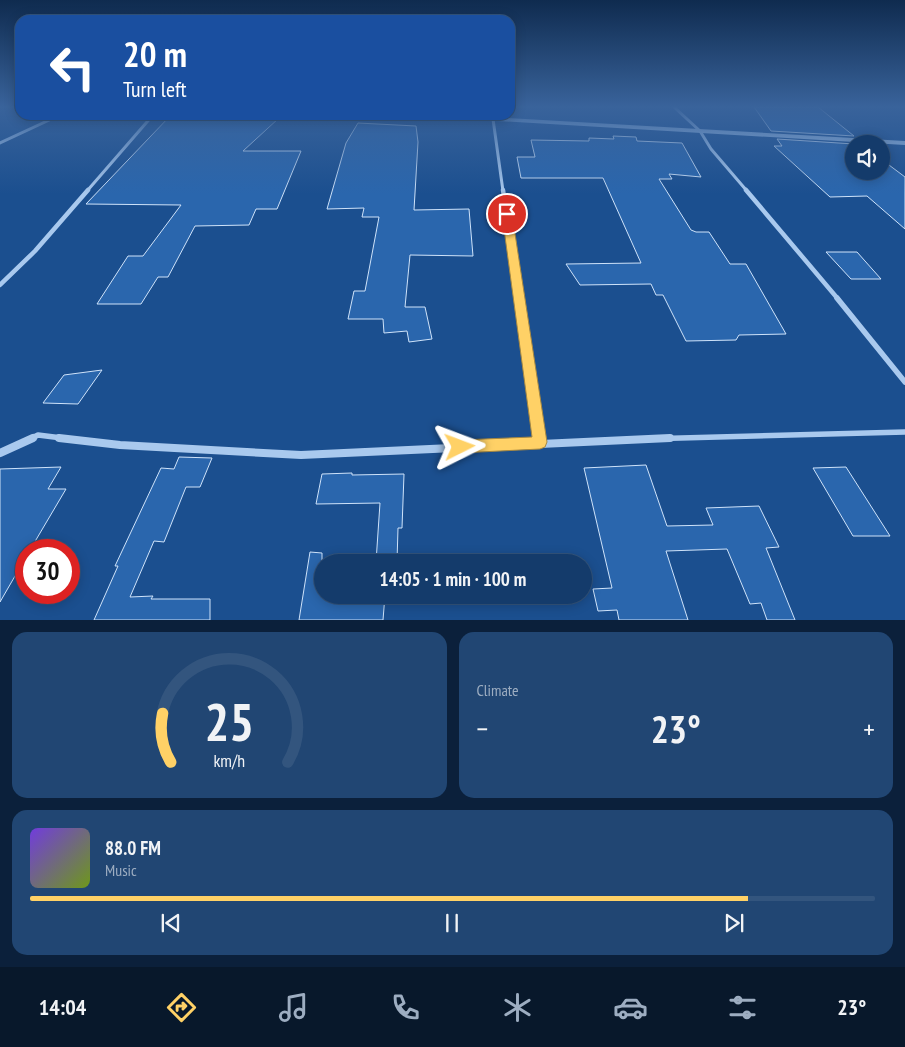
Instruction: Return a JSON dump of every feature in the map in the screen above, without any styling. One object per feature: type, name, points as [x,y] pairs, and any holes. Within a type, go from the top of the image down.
[{"type":"street","points":[[0,143],[15,136]]},
{"type":"street","points":[[0,286],[35,251],[135,136]]},
{"type":"street","points":[[495,136],[540,442]]},
{"type":"street","points":[[703,136],[711,149],[829,288],[905,382]]},
{"type":"street","points":[[784,136],[905,143]]},
{"type":"street","points":[[0,453],[38,435],[120,445],[301,455],[540,442],[905,432]]},
{"type":"building","points":[[151,136],[259,136],[243,151],[301,151],[277,209],[256,209],[249,225],[195,226],[168,277],[158,277],[141,304],[97,304],[128,256],[143,256],[181,205],[86,204]]},
{"type":"building","points":[[350,136],[417,136],[414,210],[469,209],[473,256],[410,255],[405,307],[425,307],[432,339],[409,342],[407,331],[384,333],[383,319],[348,319],[354,291],[365,291],[379,217],[362,217],[364,208],[327,209],[346,143]]},
{"type":"building","points":[[613,136],[636,137],[637,141],[682,143],[701,177],[669,174],[672,179],[659,179],[691,230],[709,232],[730,264],[746,264],[786,334],[739,335],[736,340],[686,341],[663,295],[656,295],[651,284],[580,285],[566,264],[641,263],[603,178],[521,178],[517,157],[535,157],[531,140],[589,141],[589,138],[614,139]]},
{"type":"building","points":[[777,139],[845,143],[845,180],[890,180],[890,166],[905,177],[905,229],[867,196],[830,197],[774,146],[782,146]]},
{"type":"building","points":[[826,252],[857,252],[881,279],[851,279]]},
{"type":"building","points":[[102,370],[78,404],[43,403],[64,375]]},
{"type":"building","points":[[179,457],[212,458],[200,487],[186,487],[164,542],[154,541],[130,597],[153,596],[151,599],[210,599],[210,620],[94,620],[118,566],[115,566],[161,468],[174,469]]},
{"type":"building","points":[[646,465],[667,526],[713,525],[706,508],[759,506],[779,547],[766,548],[795,620],[767,620],[761,603],[750,604],[727,549],[666,551],[688,620],[619,620],[617,610],[598,611],[593,589],[612,588],[584,468]]},
{"type":"building","points":[[61,467],[48,489],[66,489],[36,539],[15,539],[15,576],[0,602],[0,469]]},
{"type":"building","points":[[846,467],[890,536],[853,536],[813,468]]},
{"type":"building","points":[[322,474],[404,474],[402,528],[398,528],[397,554],[377,554],[380,503],[316,504]]},
{"type":"building","points":[[310,552],[322,553],[314,554],[314,604],[384,604],[383,620],[299,620]]},
{"type":"route","points":[[460,447],[540,442],[507,214]]}]
